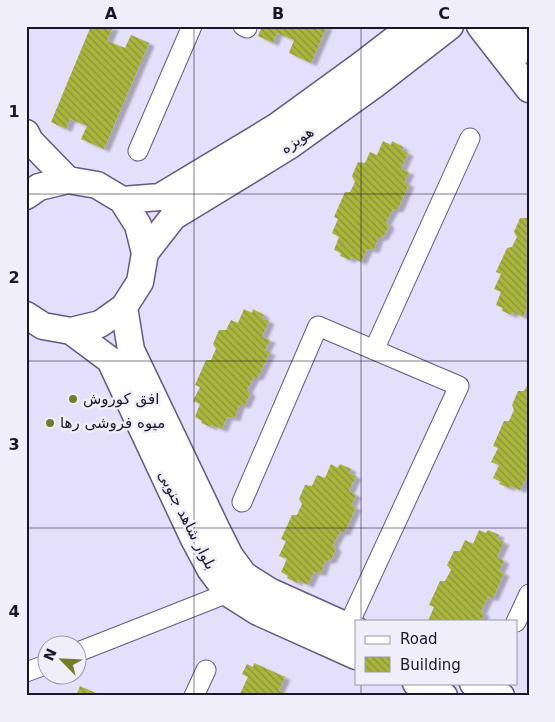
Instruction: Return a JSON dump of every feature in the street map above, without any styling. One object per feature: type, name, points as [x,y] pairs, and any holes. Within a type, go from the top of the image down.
[{"type":"street","points":[[138,151],[192,26]]},
{"type":"street","name":"هویزه","points":[[122,200],[160,197],[276,127],[412,26]]},
{"type":"street","name":"هویزه","points":[[145,253],[173,217],[289,146],[374,85],[450,26]]},
{"type":"street","points":[[480,26],[529,89]]},
{"type":"street","points":[[510,26],[529,50]]},
{"type":"street","points":[[26,133],[30,141],[68,180]]},
{"type":"street","points":[[374,350],[470,138]]},
{"type":"street","points":[[26,196],[39,186],[68,180],[97,185],[122,200],[138,225],[145,253],[140,282],[124,307],[100,324],[71,331],[43,326],[26,315]]},
{"type":"street","name":"بلوار شاهد جنوبی","points":[[124,307],[132,350],[230,556],[244,575],[269,591],[352,628]]},
{"type":"street","points":[[242,502],[318,326],[459,386],[356,620]]},
{"type":"street","name":"بلوار شاهد جنوبی","points":[[71,331],[110,360],[194,539],[210,569],[228,593],[258,612],[355,656]]},
{"type":"street","points":[[88,648],[228,593]]},
{"type":"street","points":[[517,620],[529,594]]},
{"type":"street","points":[[26,672],[38,668]]},
{"type":"street","points":[[194,696],[206,670]]},
{"type":"street","points":[[418,684],[444,696]]},
{"type":"building","points":[[91,26],[113,27],[107,41],[125,48],[131,35],[149,43],[104,149],[81,139],[87,126],[70,119],[66,129],[51,122]]},
{"type":"building","points":[[262,26],[327,26],[311,63],[289,53],[294,40],[277,33],[273,43],[258,36]]},
{"type":"building","points":[[383,141],[391,145],[392,141],[403,147],[402,150],[408,153],[401,169],[409,172],[404,182],[409,184],[398,209],[393,209],[386,222],[389,226],[383,237],[378,238],[374,250],[367,249],[361,262],[351,257],[350,260],[340,256],[341,253],[334,250],[339,237],[332,233],[338,219],[334,217],[345,192],[350,192],[355,182],[352,176],[358,162],[365,163],[370,152],[377,155]]},
{"type":"building","points":[[529,214],[529,304],[523,317],[513,312],[512,315],[502,311],[503,308],[496,305],[501,292],[494,289],[501,274],[496,272],[507,248],[512,247],[517,237],[514,232],[520,218],[527,218]]},
{"type":"building","points":[[244,309],[252,313],[253,309],[264,315],[262,318],[269,321],[262,337],[270,340],[265,350],[270,352],[258,377],[254,377],[247,390],[250,394],[245,405],[239,405],[235,418],[227,417],[222,429],[212,425],[211,427],[201,423],[202,421],[195,417],[200,404],[193,401],[200,387],[195,385],[206,360],[211,360],[216,349],[213,344],[219,330],[226,330],[231,320],[238,323]]},
{"type":"building","points":[[529,382],[529,478],[526,478],[520,490],[499,484],[501,482],[493,478],[499,465],[491,462],[498,448],[493,446],[504,421],[509,421],[514,410],[512,405],[518,391],[524,391]]},
{"type":"building","points":[[331,464],[338,468],[340,464],[351,469],[349,473],[356,476],[349,491],[356,495],[351,505],[356,507],[345,532],[340,532],[333,545],[336,549],[331,560],[325,561],[321,573],[314,572],[308,585],[298,580],[297,583],[287,578],[288,576],[281,572],[287,559],[279,556],[286,541],[281,539],[292,515],[297,515],[302,504],[299,499],[305,485],[312,486],[317,475],[325,478]]},
{"type":"building","points":[[479,530],[486,533],[488,530],[499,535],[497,539],[504,542],[497,557],[504,561],[499,571],[504,573],[493,598],[488,597],[481,611],[484,614],[481,620],[428,620],[434,607],[429,605],[440,581],[445,581],[451,570],[447,565],[454,551],[460,551],[465,540],[473,544]]},
{"type":"building","points":[[254,663],[285,677],[279,690],[287,694],[286,696],[239,696],[248,677],[242,674],[247,664],[253,667]]},
{"type":"building","points":[[80,686],[102,696],[76,696]]},
{"type":"place","name":"افق کوروش","points":[[73,399]]},
{"type":"place","name":"میوه فروشی رها","points":[[50,423]]}]
